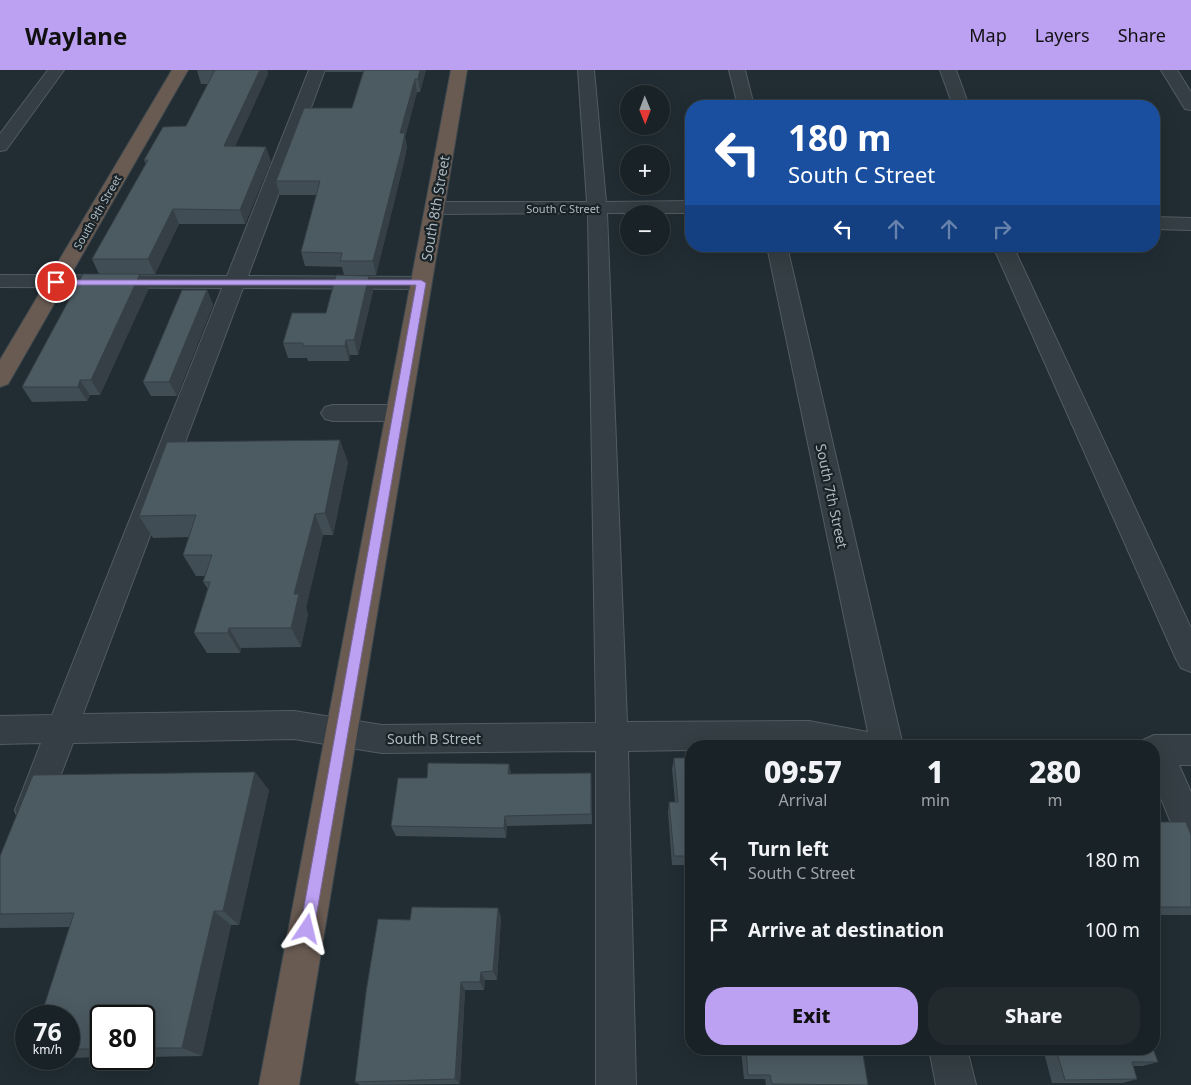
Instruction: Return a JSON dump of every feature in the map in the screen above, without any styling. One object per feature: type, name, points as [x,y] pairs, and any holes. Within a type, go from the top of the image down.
[{"type":"highway","name":"South 9th Street","points":[[0,379],[180,70]]},
{"type":"highway","name":"South 8th Street","points":[[279,1085],[459,70]]},
{"type":"street","points":[[0,146],[56,70]]},
{"type":"street","points":[[21,837],[317,70]]},
{"type":"street","points":[[586,70],[597,208],[612,737],[616,1085]]},
{"type":"street","points":[[738,70],[745,100]]},
{"type":"street","points":[[948,70],[959,100]]},
{"type":"street","points":[[1168,70],[1191,105]]},
{"type":"street","name":"South C Street","points":[[435,208],[685,207]]},
{"type":"street","points":[[1160,223],[1191,224]]},
{"type":"street","name":"South 7th Street","points":[[778,252],[886,740]]},
{"type":"street","points":[[1005,252],[1191,659]]},
{"type":"street","points":[[0,282],[421,283]]},
{"type":"street","points":[[333,413],[398,412]]},
{"type":"street","name":"South B Street","points":[[0,730],[294,725],[382,739],[809,735],[841,740]]},
{"type":"street","points":[[1160,750],[1191,750]]},
{"type":"street","points":[[1160,759],[1191,831]]},
{"type":"street","points":[[949,1055],[956,1085]]},
{"type":"building","points":[[215,70],[260,70],[224,146],[266,147],[240,210],[173,209],[148,259],[92,259],[148,160],[144,160],[163,127],[186,126]]},
{"type":"building","points":[[364,70],[420,70],[418,79],[415,79],[400,133],[405,133],[402,148],[373,261],[340,261],[342,253],[301,252],[320,181],[276,181],[304,108],[352,108]]},
{"type":"building","points":[[83,274],[140,274],[91,380],[80,380],[78,387],[22,387]]},
{"type":"building","points":[[336,275],[369,276],[354,340],[346,340],[345,346],[303,346],[303,343],[283,343],[292,313],[326,313]]},
{"type":"building","points":[[182,290],[207,290],[169,382],[143,382]]},
{"type":"building","points":[[340,440],[325,513],[315,514],[294,594],[299,594],[291,628],[229,628],[228,633],[194,633],[210,582],[203,582],[212,555],[183,555],[196,515],[139,516],[167,442]]},
{"type":"building","points":[[674,758],[685,758],[685,856],[674,856],[669,802],[678,802]]},
{"type":"building","points":[[428,763],[509,764],[508,774],[591,773],[591,814],[505,816],[504,828],[391,826],[398,778],[427,778]]},
{"type":"building","points":[[255,772],[223,911],[214,911],[182,1048],[155,1048],[155,1005],[90,1005],[90,1049],[80,1049],[80,1005],[45,1005],[74,913],[0,914],[0,856],[33,775]]},
{"type":"building","points":[[1160,822],[1186,822],[1191,835],[1191,907],[1160,907]]},
{"type":"building","points":[[412,907],[498,908],[493,971],[481,972],[480,982],[461,982],[455,1079],[355,1082],[366,992],[378,919],[410,920]]},
{"type":"building","points":[[746,1055],[863,1055],[868,1085],[772,1084],[770,1075],[748,1075]]},
{"type":"building","points":[[1058,1055],[1155,1055],[1158,1062],[1132,1062],[1137,1079],[1065,1080]]},
{"type":"route","points":[[56,282],[421,283],[307,929]]}]
